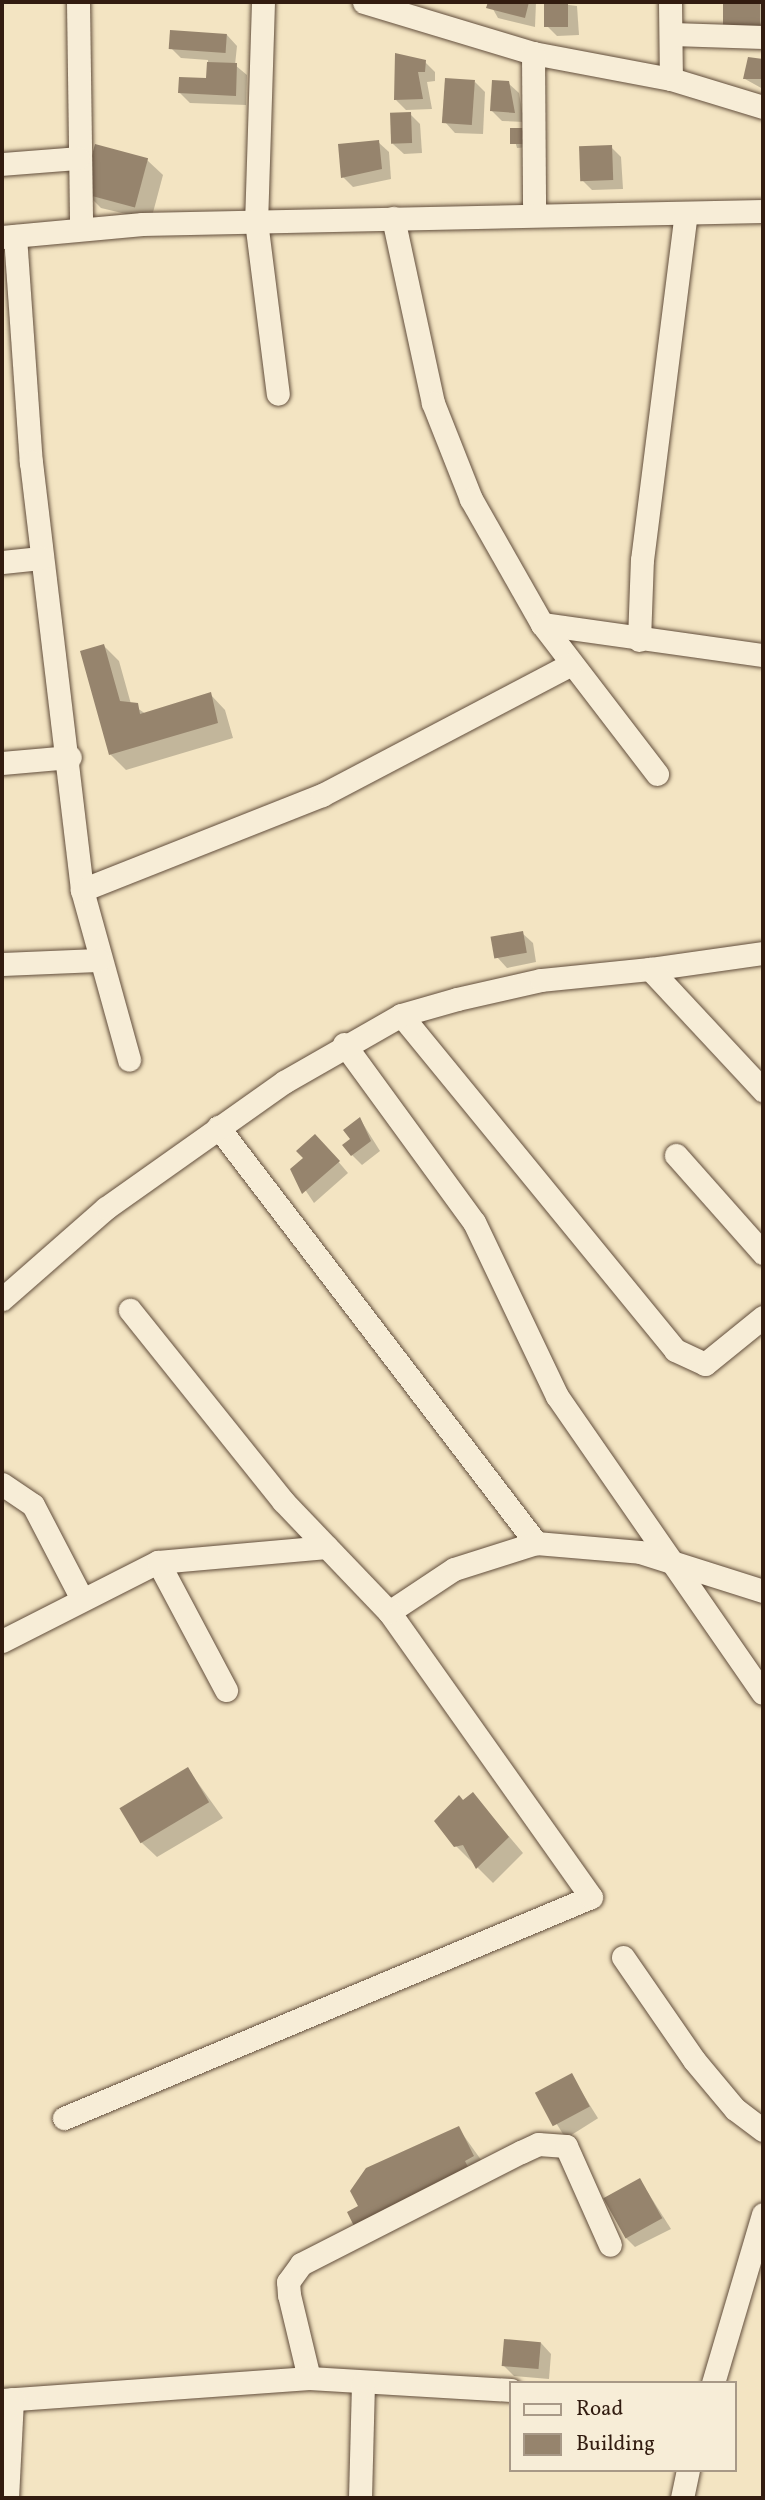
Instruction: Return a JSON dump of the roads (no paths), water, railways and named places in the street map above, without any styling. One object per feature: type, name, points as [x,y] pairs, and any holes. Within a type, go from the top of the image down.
[{"type":"street","points":[[78,2],[81,229]]},
{"type":"street","points":[[263,2],[256,221],[278,394]]},
{"type":"street","points":[[364,2],[533,53],[671,79],[763,107]]},
{"type":"street","points":[[670,2],[671,79]]},
{"type":"street","points":[[672,34],[763,37]]},
{"type":"street","points":[[533,53],[534,215]]},
{"type":"street","points":[[2,164],[78,158]]},
{"type":"street","points":[[129,1060],[98,960],[82,890],[70,757],[12,360],[9,237],[81,229],[256,221],[534,215],[685,218],[763,211]]},
{"type":"street","points":[[393,218],[433,403],[471,499],[542,624],[657,774]]},
{"type":"street","points":[[639,640],[642,560],[685,218]]},
{"type":"street","points":[[2,562],[41,558]]},
{"type":"street","points":[[542,624],[639,640],[763,655]]},
{"type":"street","points":[[82,890],[322,795],[571,664]]},
{"type":"street","points":[[2,763],[70,757]]},
{"type":"street","points":[[2,1299],[106,1208],[218,1127],[344,1044],[401,1015],[541,980],[650,969],[763,953]]},
{"type":"street","points":[[2,964],[98,960]]},
{"type":"street","points":[[650,969],[763,1090]]},
{"type":"street","points":[[401,1015],[675,1350],[705,1364],[763,1317]]},
{"type":"street","points":[[344,1044],[474,1222],[557,1396],[763,1693]]},
{"type":"street","points":[[218,1127],[536,1543]]},
{"type":"street","points":[[676,1156],[763,1254]]},
{"type":"street","points":[[64,2118],[591,1897],[389,1612],[326,1547],[130,1310]]},
{"type":"street","points":[[2,1483],[33,1505],[82,1600]]},
{"type":"street","points":[[389,1612],[454,1569],[536,1543],[674,1562],[763,1591]]},
{"type":"street","points":[[2,1641],[158,1562],[326,1547]]},
{"type":"street","points":[[158,1562],[226,1690]]},
{"type":"street","points":[[623,1957],[694,2060],[735,2109],[763,2130]]},
{"type":"street","points":[[309,2378],[288,2281],[301,2264],[521,2151],[538,2144],[566,2146],[610,2245]]},
{"type":"street","points":[[714,2381],[754,2272],[763,2214]]},
{"type":"street","points":[[7,2498],[7,2400],[309,2378],[510,2390]]},
{"type":"street","points":[[360,2498],[363,2383]]},
{"type":"street","points":[[682,2498],[688,2472]]}]
